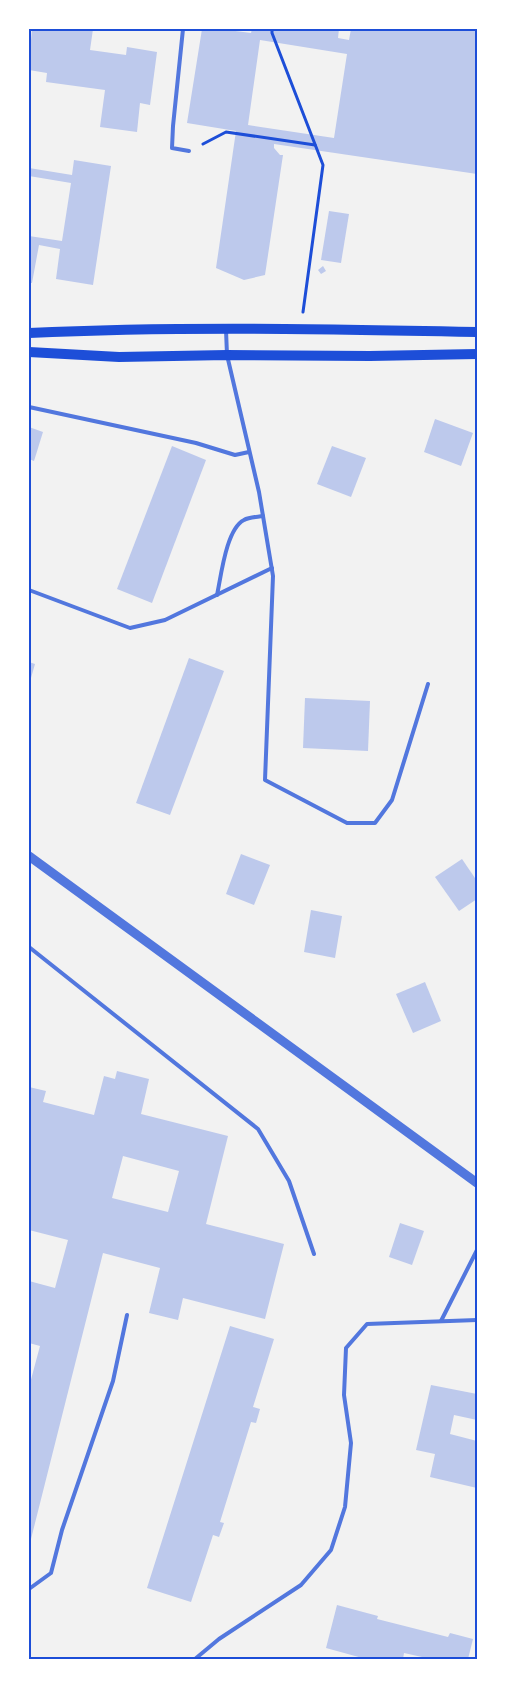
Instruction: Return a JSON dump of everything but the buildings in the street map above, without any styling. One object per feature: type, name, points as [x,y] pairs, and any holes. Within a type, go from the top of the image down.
[{"type":"main road","points":[[29,333],[120,329],[301,329],[477,332]]},
{"type":"main road","points":[[29,352],[119,358],[227,355],[370,356],[477,354]]},
{"type":"street","points":[[29,856],[477,1183]]},
{"type":"lane","points":[[183,29],[172,126],[172,148],[189,151]]},
{"type":"lane","points":[[226,330],[227,355],[263,516],[273,576],[265,780],[347,823],[375,823],[392,800],[428,684]]},
{"type":"lane","points":[[29,407],[196,442],[234,455],[249,452]]},
{"type":"lane","points":[[217,595],[229,542],[237,525],[244,519],[263,516]]},
{"type":"lane","points":[[29,590],[130,628],[166,620],[272,568]]},
{"type":"lane","points":[[29,947],[258,1130],[289,1181],[314,1254]]},
{"type":"lane","points":[[441,1321],[477,1250]]},
{"type":"lane","points":[[29,1589],[51,1573],[62,1530],[114,1381],[127,1315]]},
{"type":"lane","points":[[195,1659],[219,1639],[301,1585],[331,1550],[345,1507],[351,1443],[344,1395],[346,1348],[367,1324],[477,1320]]},
{"type":"path","points":[[272,29],[323,165],[301,329]]},
{"type":"path","points":[[189,151],[226,132],[315,144]]}]
